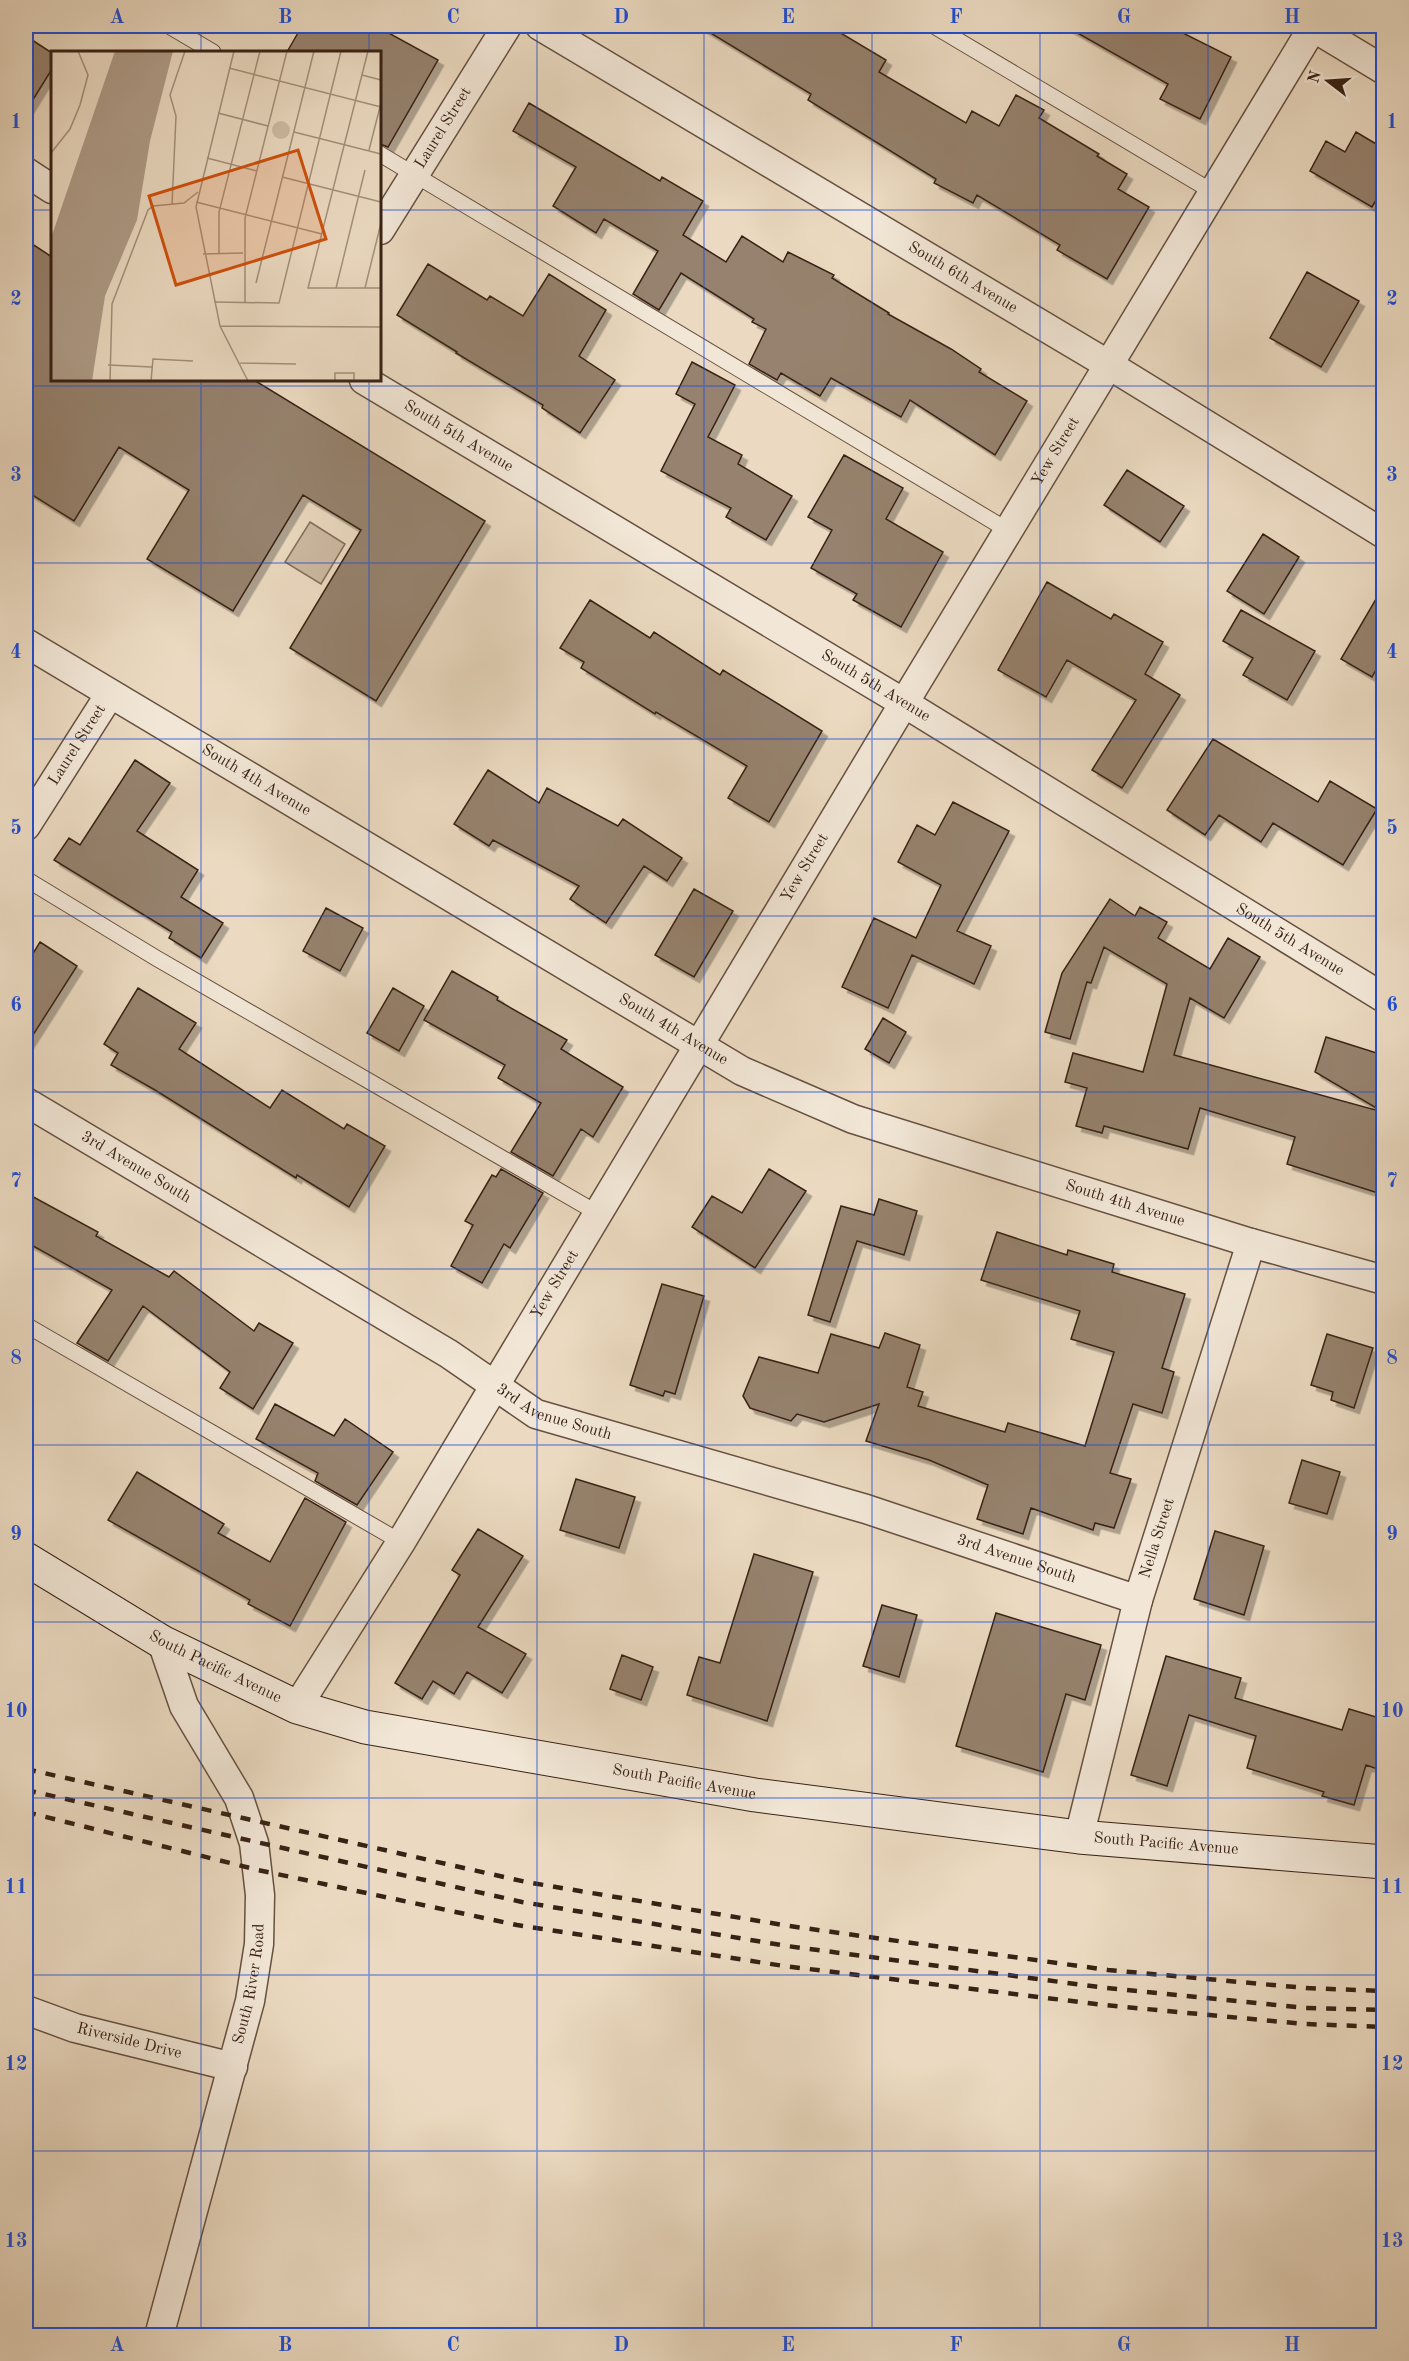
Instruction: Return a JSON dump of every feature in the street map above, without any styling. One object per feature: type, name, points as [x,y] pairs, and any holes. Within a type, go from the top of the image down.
[{"type":"street","name":"Laurel Street","points":[[381,228],[507,26]]},
{"type":"street","name":"South 6th Avenue","points":[[540,26],[1109,365],[1383,534]]},
{"type":"street","name":"Yew Street","points":[[297,1707],[401,1542],[1312,26]]},
{"type":"street","points":[[1312,26],[1383,70]]},
{"type":"street","points":[[26,172],[51,188]]},
{"type":"street","name":"South 5th Avenue","points":[[366,381],[904,703],[1383,998]]},
{"type":"street","name":"South 4th Avenue","points":[[26,643],[352,840],[742,1071],[853,1119],[1251,1243],[1383,1280]]},
{"type":"street","name":"Laurel Street","points":[[26,826],[110,694]]},
{"type":"street","name":"3rd Avenue South","points":[[26,1102],[449,1354],[536,1414],[866,1509],[1138,1600]]},
{"type":"street","name":"Nella Street","points":[[1078,1837],[1138,1600],[1251,1243]]},
{"type":"street","name":"South Pacific Avenue","points":[[26,1559],[162,1642],[297,1707],[365,1727],[755,1795],[1078,1837],[1383,1862]]},
{"type":"street","name":"South River Road","points":[[159,2336],[234,2067],[250,2001],[259,1944],[260,1894],[254,1843],[239,1798],[183,1706],[162,1642]]},
{"type":"street","name":"Riverside Drive","points":[[26,2010],[75,2028],[234,2067]]},
{"type":"lane","points":[[169,26],[211,51]]},
{"type":"lane","points":[[934,26],[1213,192]]},
{"type":"lane","points":[[381,155],[1009,531]]},
{"type":"lane","points":[[26,879],[156,958],[599,1214]]},
{"type":"lane","points":[[26,1325],[401,1542]]},
{"type":"shaded area","points":[[310,522],[345,544],[321,584],[285,562]]},
{"type":"building","points":[[302,26],[376,26],[438,60],[388,147],[381,144],[381,51],[288,51]]},
{"type":"building","points":[[699,26],[829,26],[886,60],[879,72],[966,123],[972,111],[999,126],[1016,95],[1044,110],[1039,118],[1099,154],[1097,156],[1127,174],[1118,189],[1149,207],[1107,279],[1057,250],[1060,245],[977,195],[973,203],[934,183],[936,179],[808,100],[811,94]]},
{"type":"building","points":[[1065,26],[1169,26],[1231,57],[1200,119],[1160,99],[1168,84]]},
{"type":"building","points":[[26,36],[51,52],[51,71],[26,111]]},
{"type":"building","points":[[529,103],[660,181],[662,177],[703,201],[683,235],[726,262],[742,236],[783,262],[788,252],[834,275],[832,278],[888,314],[951,349],[981,369],[979,372],[1027,401],[995,455],[910,400],[901,417],[831,378],[820,396],[781,373],[777,380],[749,364],[766,329],[752,322],[754,319],[681,273],[659,310],[633,294],[658,251],[604,219],[596,233],[553,206],[576,167],[513,131]]},
{"type":"building","points":[[1356,132],[1383,148],[1383,188],[1372,207],[1310,171],[1326,141],[1345,152]]},
{"type":"building","points":[[26,240],[51,256],[51,381],[256,381],[485,521],[376,701],[290,648],[361,530],[303,495],[233,611],[147,559],[189,490],[119,447],[74,521],[26,491]]},
{"type":"building","points":[[428,264],[487,300],[490,296],[523,316],[549,274],[606,310],[579,356],[615,380],[580,433],[542,408],[543,405],[397,315]]},
{"type":"building","points":[[1307,272],[1359,301],[1321,367],[1270,338]]},
{"type":"building","points":[[692,362],[735,385],[708,437],[742,455],[738,464],[792,496],[766,540],[726,517],[731,508],[661,471],[695,404],[676,394]]},
{"type":"building","points":[[844,455],[903,488],[886,519],[943,552],[901,627],[853,600],[857,594],[811,568],[832,530],[808,517]]},
{"type":"building","points":[[1127,470],[1184,506],[1160,542],[1104,505]]},
{"type":"building","points":[[1263,534],[1299,557],[1264,614],[1227,591]]},
{"type":"building","points":[[1047,582],[1111,619],[1114,614],[1163,642],[1145,674],[1180,695],[1122,788],[1092,770],[1136,700],[1067,660],[1046,697],[998,670]]},
{"type":"building","points":[[1383,587],[1383,657],[1372,677],[1341,659]]},
{"type":"building","points":[[590,600],[650,638],[654,632],[720,675],[723,670],[822,731],[769,822],[728,798],[747,766],[656,712],[655,714],[581,668],[584,662],[560,648]]},
{"type":"building","points":[[1241,610],[1315,651],[1287,700],[1243,675],[1253,658],[1223,641]]},
{"type":"building","points":[[1213,739],[1318,802],[1330,781],[1377,809],[1343,865],[1273,823],[1261,842],[1219,815],[1205,835],[1167,810]]},
{"type":"building","points":[[135,760],[170,783],[137,831],[198,870],[181,897],[223,923],[201,958],[169,938],[172,932],[54,860],[69,838],[80,845]]},
{"type":"building","points":[[488,770],[539,803],[547,788],[618,826],[623,819],[682,858],[667,881],[644,866],[606,923],[570,899],[579,886],[493,840],[489,846],[454,824]]},
{"type":"building","points":[[953,802],[1009,831],[957,931],[991,946],[974,984],[912,955],[888,1008],[842,987],[874,918],[916,938],[941,885],[898,862],[917,825],[935,835]]},
{"type":"building","points":[[694,889],[733,911],[694,977],[655,955]]},
{"type":"building","points":[[1110,899],[1135,916],[1140,907],[1167,922],[1158,938],[1210,969],[1228,938],[1260,957],[1224,1018],[1190,998],[1174,1055],[1383,1112],[1383,1176],[1378,1193],[1287,1164],[1295,1137],[1200,1108],[1188,1149],[1104,1126],[1102,1133],[1076,1126],[1087,1088],[1065,1082],[1073,1053],[1143,1072],[1167,984],[1104,947],[1091,983],[1087,982],[1070,1039],[1045,1032],[1062,973]]},
{"type":"building","points":[[326,908],[363,928],[340,971],[303,951]]},
{"type":"building","points":[[40,942],[77,966],[26,1046],[26,965]]},
{"type":"building","points":[[452,971],[567,1040],[561,1049],[623,1087],[593,1137],[581,1129],[553,1176],[511,1152],[541,1103],[498,1078],[505,1065],[424,1020]]},
{"type":"building","points":[[138,988],[196,1023],[179,1049],[270,1108],[282,1090],[344,1129],[347,1124],[385,1146],[349,1207],[297,1175],[296,1178],[111,1065],[118,1053],[104,1044]]},
{"type":"building","points":[[393,988],[424,1006],[399,1051],[367,1033]]},
{"type":"building","points":[[883,1018],[906,1032],[889,1063],[865,1049]]},
{"type":"building","points":[[1326,1037],[1383,1055],[1383,1112],[1315,1072]]},
{"type":"building","points":[[501,1169],[543,1193],[510,1248],[504,1244],[482,1283],[451,1266],[473,1225],[465,1221],[492,1175],[496,1177]]},
{"type":"building","points":[[769,1169],[806,1191],[755,1268],[692,1227],[712,1196],[742,1213]]},
{"type":"building","points":[[26,1193],[98,1232],[96,1236],[169,1277],[174,1271],[254,1331],[259,1323],[293,1343],[253,1409],[220,1388],[230,1372],[143,1306],[108,1361],[77,1343],[112,1290],[26,1242]]},
{"type":"building","points":[[879,1199],[917,1211],[904,1255],[857,1241],[830,1322],[808,1315],[841,1206],[874,1215]]},
{"type":"building","points":[[997,1232],[1067,1255],[1068,1250],[1114,1264],[1112,1272],[1185,1294],[1162,1368],[1174,1372],[1162,1413],[1133,1404],[1110,1473],[1131,1479],[1114,1528],[1095,1523],[1093,1530],[1031,1508],[1023,1534],[977,1519],[988,1485],[929,1460],[866,1441],[879,1404],[824,1422],[797,1414],[791,1421],[750,1408],[743,1396],[759,1357],[818,1373],[831,1334],[879,1348],[885,1333],[920,1345],[907,1387],[923,1392],[918,1406],[1005,1432],[1008,1423],[1085,1446],[1114,1352],[1071,1339],[1080,1311],[981,1280]]},
{"type":"building","points":[[662,1284],[704,1296],[675,1394],[665,1391],[663,1396],[630,1385]]},
{"type":"building","points":[[1327,1334],[1373,1348],[1354,1408],[1331,1400],[1333,1392],[1311,1385]]},
{"type":"building","points":[[275,1404],[334,1436],[345,1419],[393,1452],[357,1505],[315,1481],[318,1473],[256,1439]]},
{"type":"building","points":[[1302,1460],[1340,1472],[1327,1514],[1289,1503]]},
{"type":"building","points":[[137,1472],[224,1524],[218,1533],[270,1562],[305,1498],[346,1522],[290,1626],[248,1604],[250,1600],[108,1520]]},
{"type":"building","points":[[576,1479],[635,1497],[619,1548],[560,1530]]},
{"type":"building","points":[[478,1529],[523,1556],[478,1627],[526,1654],[502,1693],[467,1672],[454,1694],[433,1681],[422,1699],[395,1683],[460,1575],[452,1570]]},
{"type":"building","points":[[1215,1531],[1264,1546],[1244,1615],[1194,1599]]},
{"type":"building","points":[[754,1554],[813,1572],[767,1721],[687,1695],[699,1657],[720,1663]]},
{"type":"building","points":[[882,1605],[917,1615],[899,1677],[863,1666]]},
{"type":"building","points":[[996,1613],[1101,1645],[1085,1700],[1066,1694],[1043,1772],[956,1746]]},
{"type":"building","points":[[622,1655],[653,1667],[641,1700],[610,1689]]},
{"type":"building","points":[[1166,1656],[1241,1678],[1235,1698],[1342,1730],[1349,1709],[1383,1719],[1383,1771],[1366,1765],[1354,1805],[1322,1796],[1324,1792],[1247,1768],[1256,1736],[1189,1715],[1167,1786],[1131,1775]]},
{"type":"railway","points":[[26,1769],[526,1882],[789,1926],[1108,1970],[1306,1988],[1384,1991]]},
{"type":"railway","points":[[26,1790],[522,1902],[787,1946],[1106,1988],[1306,2008],[1384,2010]]},
{"type":"railway","points":[[26,1812],[258,1870],[517,1925],[784,1966],[1104,2005],[1304,2024],[1384,2027]]}]
